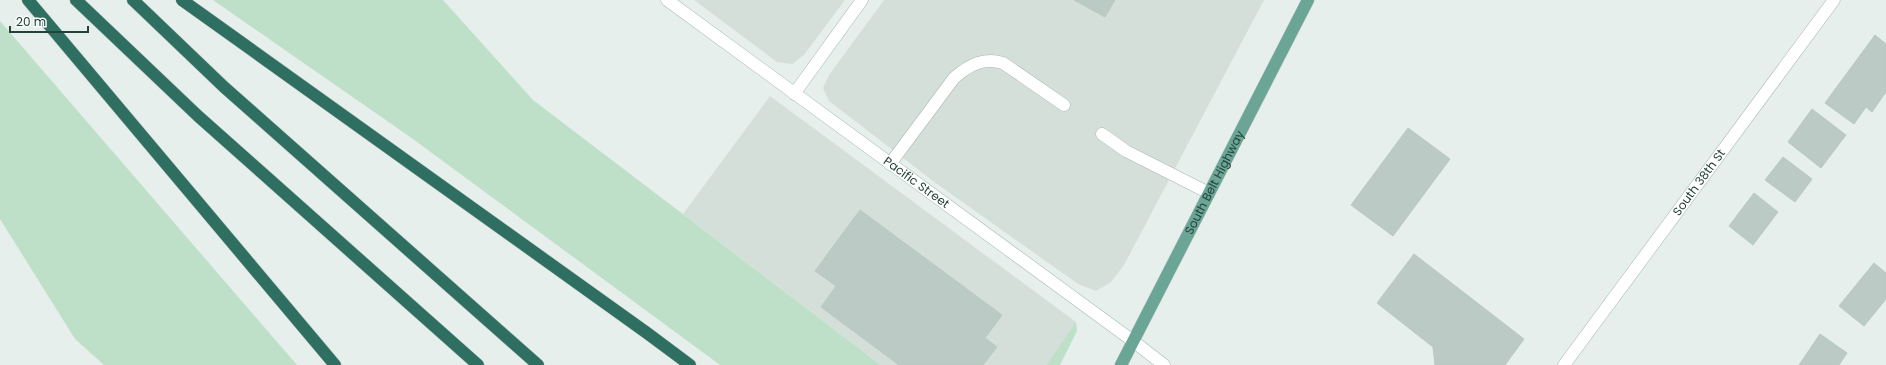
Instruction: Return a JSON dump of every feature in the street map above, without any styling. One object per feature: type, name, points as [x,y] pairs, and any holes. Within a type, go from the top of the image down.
[{"type":"highway","points":[[28,0],[335,365]]},
{"type":"highway","points":[[76,0],[198,116],[478,365]]},
{"type":"highway","points":[[132,0],[224,87],[538,365]]},
{"type":"highway","points":[[182,0],[641,328],[690,365]]},
{"type":"main road","name":"South Belt Highway","points":[[1121,365],[1308,0]]},
{"type":"street","name":"Pacific Street","points":[[667,0],[1164,365]]},
{"type":"street","points":[[794,94],[862,0]]},
{"type":"street","name":"South 38th St","points":[[1564,365],[1834,0]]},
{"type":"street","points":[[890,164],[954,78],[965,68],[980,62],[993,60],[1003,63],[1064,105]]},
{"type":"street","points":[[1102,134],[1126,151],[1208,193]]},
{"type":"shaded area","points":[[694,0],[845,0],[804,55],[792,64],[777,62]]},
{"type":"shaded area","points":[[884,0],[1264,0],[1124,265],[1111,282],[1096,291],[1078,284],[933,181],[829,101],[823,88],[829,75]]},
{"type":"shaded area","points":[[770,96],[1076,322],[1046,365],[881,365],[683,214]]},
{"type":"green space","points":[[213,0],[443,0],[533,100],[881,365],[720,365],[413,139]]},
{"type":"green space","points":[[0,21],[297,365],[104,365],[75,339],[0,219]]},
{"type":"green space","points":[[1076,322],[1077,331],[1060,365],[1046,365]]},
{"type":"building","points":[[1074,0],[1115,0],[1105,17]]},
{"type":"building","points":[[1875,35],[1886,44],[1886,92],[1872,112],[1866,107],[1854,124],[1825,103]]},
{"type":"building","points":[[1812,109],[1846,135],[1821,168],[1788,142]]},
{"type":"building","points":[[1408,128],[1450,159],[1393,236],[1351,205]]},
{"type":"building","points":[[1783,157],[1812,179],[1795,202],[1765,180]]},
{"type":"building","points":[[1754,193],[1778,212],[1753,245],[1729,226]]},
{"type":"building","points":[[860,210],[1002,315],[985,338],[997,347],[983,365],[899,365],[821,307],[836,286],[815,271]]},
{"type":"building","points":[[1414,254],[1524,339],[1505,365],[1435,365],[1433,347],[1377,303]]},
{"type":"building","points":[[1874,263],[1886,273],[1886,299],[1864,326],[1839,306]]},
{"type":"building","points":[[1820,334],[1847,353],[1839,365],[1799,365]]}]
